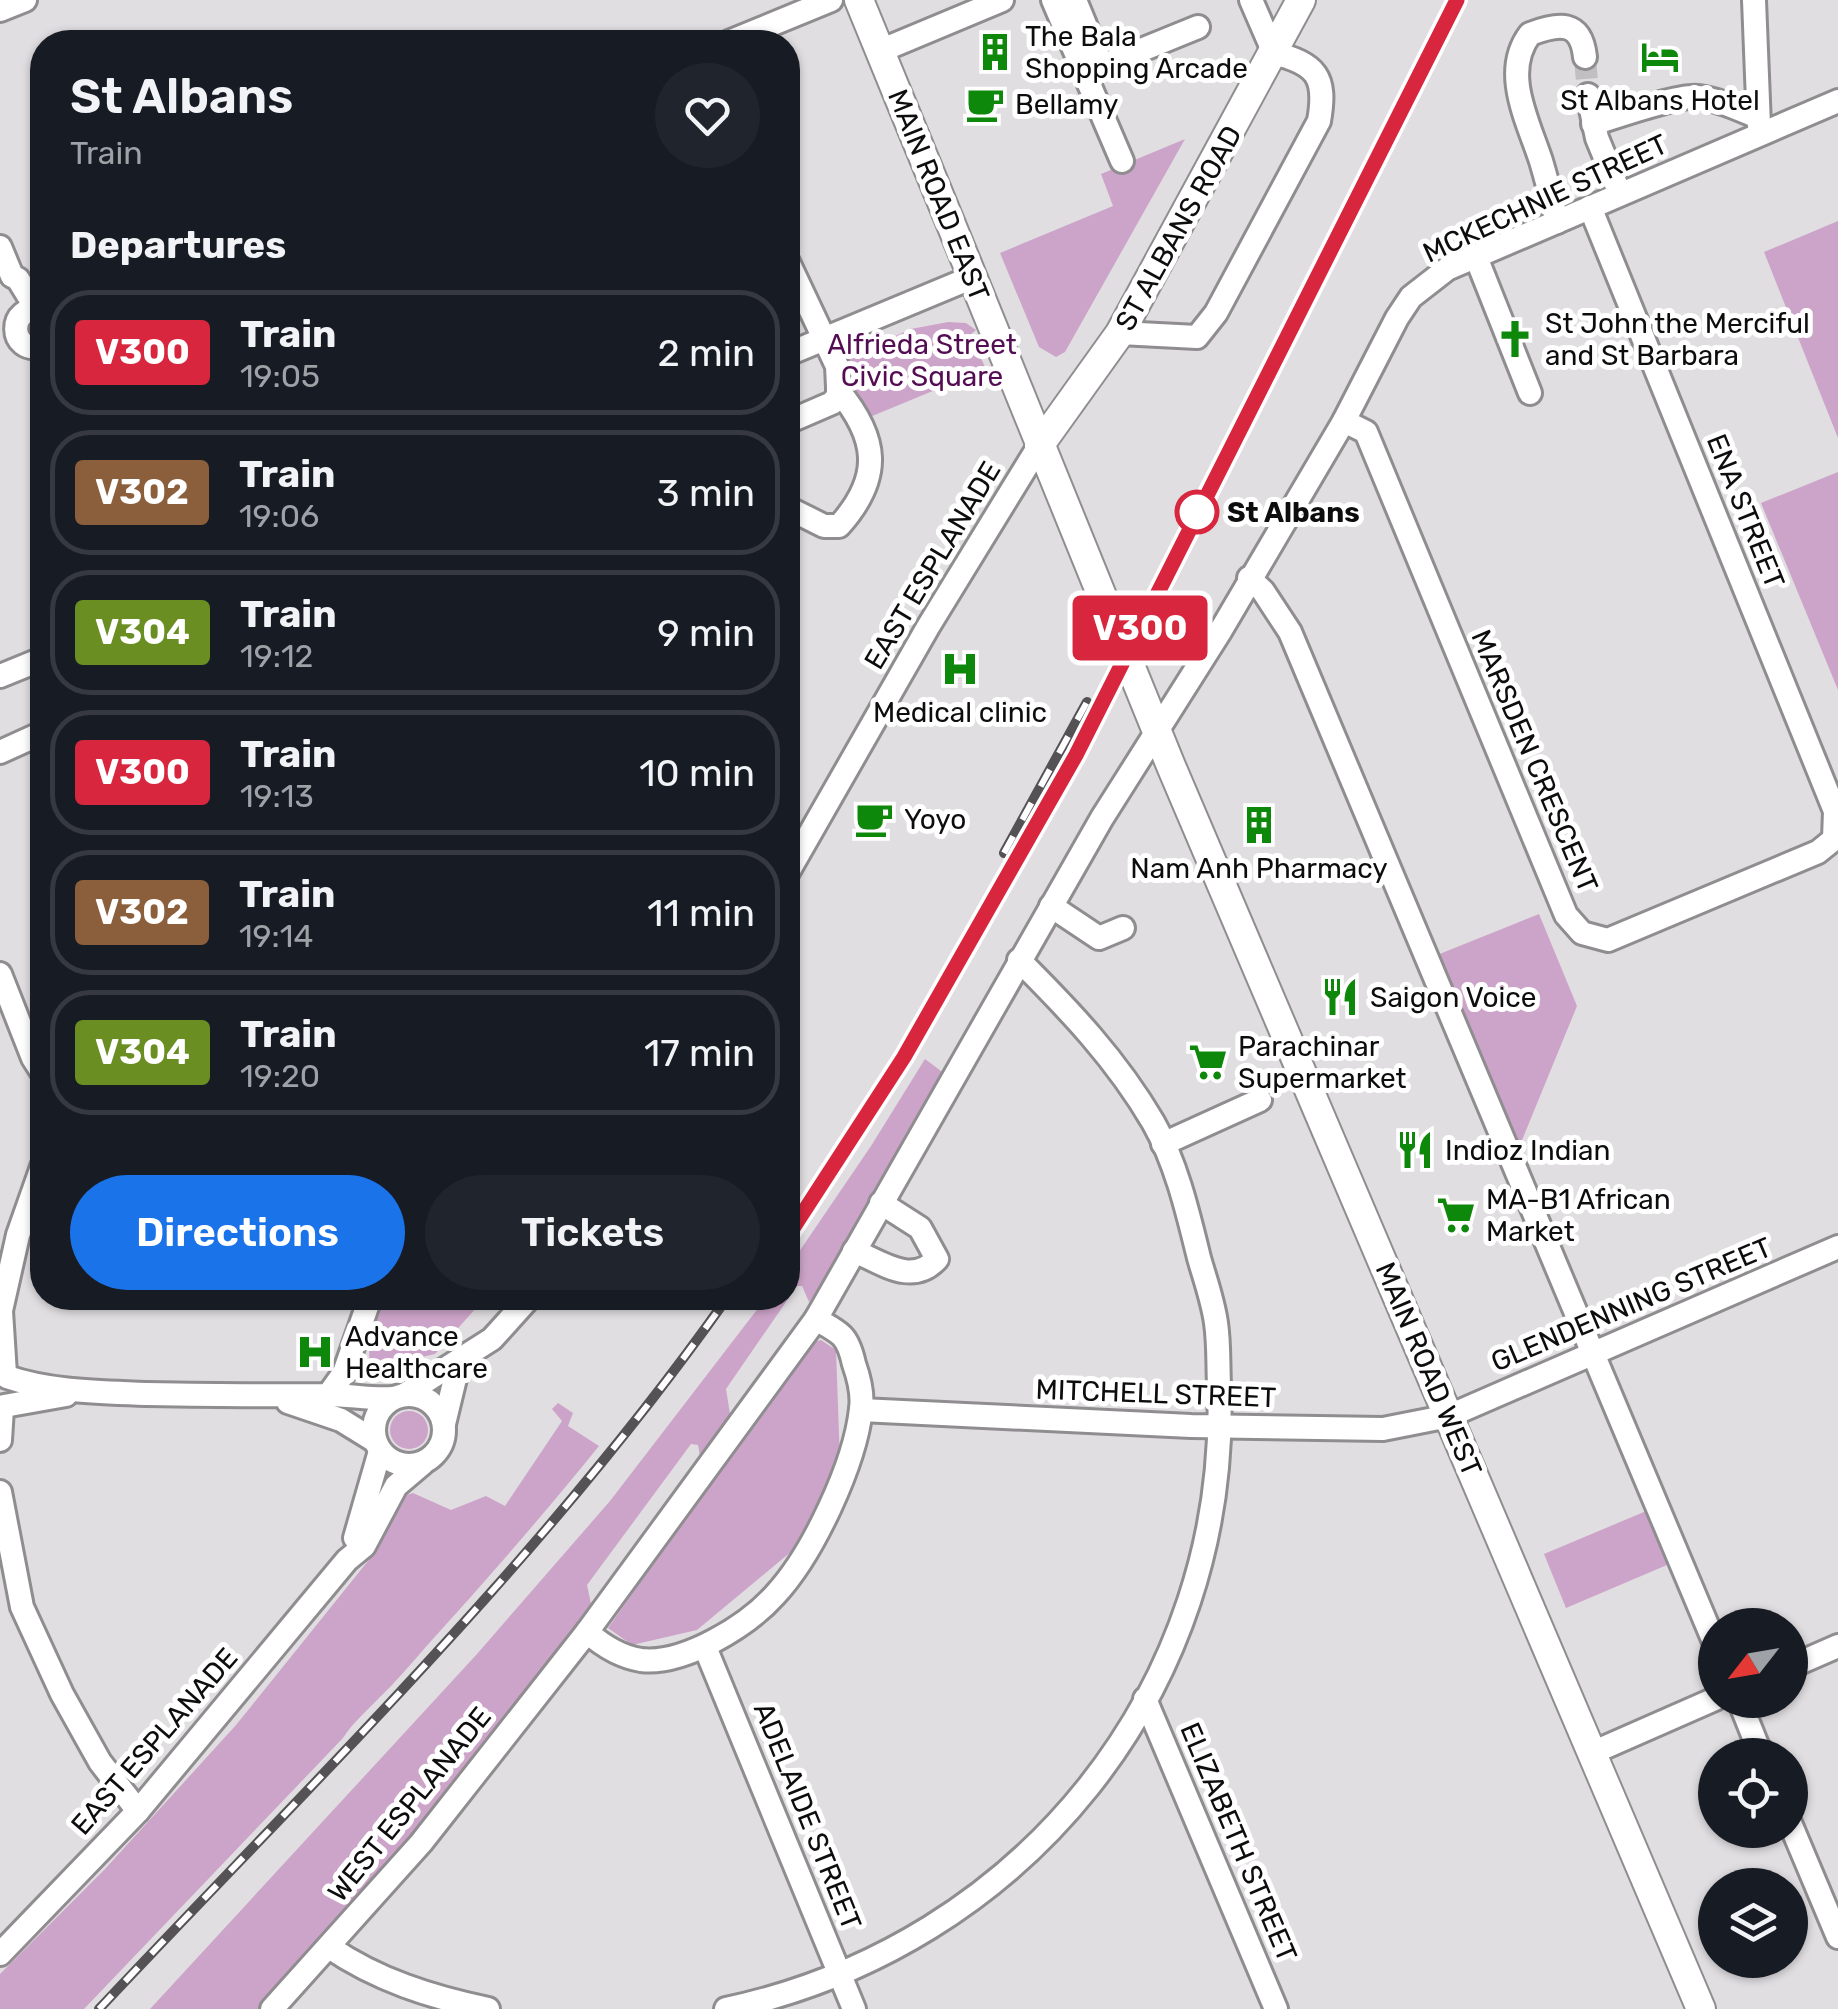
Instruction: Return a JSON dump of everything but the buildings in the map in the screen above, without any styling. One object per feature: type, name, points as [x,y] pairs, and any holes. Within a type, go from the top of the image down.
[{"type":"main road","name":"MAIN ROAD EAST","points":[[859,0],[1157,730]]},
{"type":"main road","name":"ST ALBANS ROAD","points":[[1038,446],[1120,334],[1302,0]]},
{"type":"main road","name":"MAIN ROAD WEST","points":[[1157,730],[1701,2009]]},
{"type":"street","points":[[0,10],[24,0]]},
{"type":"street","points":[[758,30],[831,0]]},
{"type":"street","points":[[880,51],[1002,0]]},
{"type":"street","points":[[1053,0],[1122,161]]},
{"type":"street","points":[[1075,0],[1102,66],[1198,26]]},
{"type":"street","points":[[1120,334],[1196,337],[1216,312],[1319,120],[1323,98],[1318,76],[1306,61],[1274,53],[1251,0]]},
{"type":"street","points":[[1754,0],[1759,126]]},
{"type":"street","points":[[1557,222],[1523,108],[1516,74],[1518,58],[1530,34],[1565,26],[1577,31],[1585,57]]},
{"type":"street","points":[[1588,96],[1593,124],[1620,194]]},
{"type":"street","points":[[1593,124],[1696,96],[1722,101],[1759,126]]},
{"type":"street","name":"MCKECHNIE STREET","points":[[1157,730],[1221,630],[1344,420],[1411,296],[1447,269],[1620,194],[1759,126],[1838,101]]},
{"type":"street","name":"ENA STREET","points":[[1590,207],[1835,812],[1834,839]]},
{"type":"street","points":[[0,247],[12,276],[18,279],[23,332]]},
{"type":"street","points":[[1476,257],[1530,394]]},
{"type":"street","points":[[800,349],[973,277]]},
{"type":"street","points":[[800,291],[838,366],[838,390],[832,403],[800,417]]},
{"type":"street","points":[[800,514],[824,526],[839,526],[856,502],[870,471],[871,458],[860,416],[838,390]]},
{"type":"street","name":"MARSDEN CRESCENT","points":[[1344,420],[1366,432],[1566,915],[1582,933],[1608,940],[1818,852],[1834,839]]},
{"type":"street","name":"EAST ESPLANADE","points":[[800,850],[1038,446]]},
{"type":"street","points":[[1249,578],[1263,591],[1290,632],[1700,1608]]},
{"type":"street","points":[[0,676],[30,665]]},
{"type":"street","name":"WEST ESPLANADE","points":[[272,2009],[421,1843],[587,1632],[816,1318],[1019,960],[1157,730]]},
{"type":"street","points":[[0,752],[30,738]]},
{"type":"street","points":[[800,823],[813,827]]},
{"type":"street","points":[[1051,906],[1099,938],[1124,928]]},
{"type":"street","points":[[726,2009],[774,1997],[885,1954],[945,1919],[1020,1860],[1098,1776],[1145,1699],[1173,1644],[1203,1557],[1216,1495],[1221,1426],[1216,1322],[1187,1214],[1154,1124],[1090,1030],[1019,960]]},
{"type":"street","points":[[0,974],[30,1048]]},
{"type":"street","points":[[1163,1144],[1260,1100]]},
{"type":"street","points":[[0,1440],[2,1407],[11,1392],[4,1374],[1,1313],[18,1235],[30,1202]]},
{"type":"street","points":[[854,1251],[911,1274],[925,1270],[937,1259],[920,1228],[882,1203]]},
{"type":"street","name":"GLENDENNING STREET","points":[[1448,1416],[1838,1247]]},
{"type":"street","points":[[329,1394],[344,1373],[366,1310]]},
{"type":"street","points":[[378,1446],[373,1431],[378,1412],[492,1339],[518,1310]]},
{"type":"street","points":[[587,1632],[622,1655],[644,1660],[705,1646],[752,1616],[778,1593],[847,1471],[861,1410],[862,1397],[852,1354],[843,1336],[816,1318]]},
{"type":"street","points":[[352,1348],[362,1399]]},
{"type":"street","points":[[274,1397],[341,1420],[399,1464],[422,1464],[437,1452],[445,1434],[444,1424],[460,1362]]},
{"type":"street","points":[[4,1374],[27,1384],[94,1392],[274,1397],[329,1394],[362,1399],[415,1395],[434,1405],[444,1424]]},
{"type":"street","points":[[2,1407],[94,1392]]},
{"type":"street","name":"MITCHELL STREET","points":[[861,1410],[1383,1429],[1448,1416]]},
{"type":"street","name":"EAST ESPLANADE","points":[[347,1560],[378,1446]]},
{"type":"street","name":"EAST ESPLANADE","points":[[0,1954],[138,1810],[347,1560],[364,1546],[396,1486],[422,1464]]},
{"type":"street","points":[[0,1492],[22,1607],[100,1762],[138,1810]]},
{"type":"street","points":[[0,1616],[22,1607]]},
{"type":"street","name":"ADELAIDE STREET","points":[[705,1646],[854,2009]]},
{"type":"street","points":[[1808,1659],[1838,1646]]},
{"type":"street","name":"ELIZABETH STREET","points":[[1145,1699],[1276,2009]]},
{"type":"street","points":[[1592,1753],[1698,1706]]},
{"type":"street","points":[[1800,1848],[1838,1938]]},
{"type":"street","points":[[330,1947],[354,1964],[400,1985],[488,2009]]},
{"type":"green space","points":[[1185,139],[1065,352],[1056,357],[1039,347],[1000,253],[1113,206],[1101,174]]},
{"type":"green space","points":[[1838,221],[1838,438],[1764,252]]},
{"type":"green space","name":"Alfrieda Street Civic Square","points":[[966,323],[976,330],[970,335],[986,369],[865,419],[846,376],[848,357],[911,329]]},
{"type":"green space","points":[[1838,472],[1838,690],[1761,503]]},
{"type":"green space","points":[[1539,914],[1577,1006],[1518,1150],[1437,955]]},
{"type":"green space","points":[[925,1059],[945,1074],[835,1266],[809,1302],[800,1286],[800,1250]]},
{"type":"green space","points":[[379,1310],[474,1310],[435,1354],[370,1369],[369,1350]]},
{"type":"green space","points":[[757,1310],[780,1310],[726,1389],[731,1420],[701,1462],[698,1445],[691,1444],[587,1585],[593,1613],[440,1808],[261,2009],[150,2009],[477,1654],[610,1501]]},
{"type":"green space","points":[[821,1340],[836,1350],[840,1462],[798,1546],[697,1630],[632,1645],[608,1628],[808,1344]]},
{"type":"green space","points":[[558,1403],[573,1413],[568,1426],[599,1446],[343,1738],[84,2009],[0,2009],[0,1974],[105,1869],[236,1725],[376,1551],[399,1497],[413,1493],[451,1510],[486,1496],[505,1506],[562,1421],[552,1409]]},
{"type":"green space","points":[[409,1411],[423,1416],[428,1430],[423,1444],[409,1449],[395,1444],[390,1430],[395,1416]]},
{"type":"green space","points":[[1651,1509],[1674,1562],[1566,1608],[1544,1554]]},
{"type":"tunnel","points":[[1585,57],[1588,95]]},
{"type":"railway","points":[[1237,435],[1457,0]]},
{"type":"railway","points":[[1004,853],[1087,702]]},
{"type":"railway","points":[[800,1217],[945,988],[1100,709]]},
{"type":"railway","points":[[99,2009],[505,1576],[656,1394],[718,1310]]},
{"type":"train","name":"V300","points":[[800,1218],[904,1057],[1076,755],[1457,0]]},
{"type":"place","name":"The Bala Shopping Arcade","points":[[995,52]]},
{"type":"place","name":"St Albans Hotel","points":[[1660,57]]},
{"type":"place","name":"Bellamy","points":[[985,104]]},
{"type":"place","name":"St John the Merciful and St Barbara","points":[[1515,339]]},
{"type":"place","name":"St Albans","points":[[1197,512]]},
{"type":"place","name":"Medical clinic","points":[[960,669]]},
{"type":"place","name":"Yoyo","points":[[874,819]]},
{"type":"place","name":"Nam Anh Pharmacy","points":[[1259,825]]},
{"type":"place","name":"Saigon Voice","points":[[1340,997]]},
{"type":"place","name":"Parachinar Supermarket","points":[[1208,1062]]},
{"type":"place","name":"Indioz Indian","points":[[1415,1150]]},
{"type":"place","name":"MA-B1 African Market","points":[[1456,1215]]},
{"type":"place","name":"Advance Healthcare","points":[[315,1352]]}]
